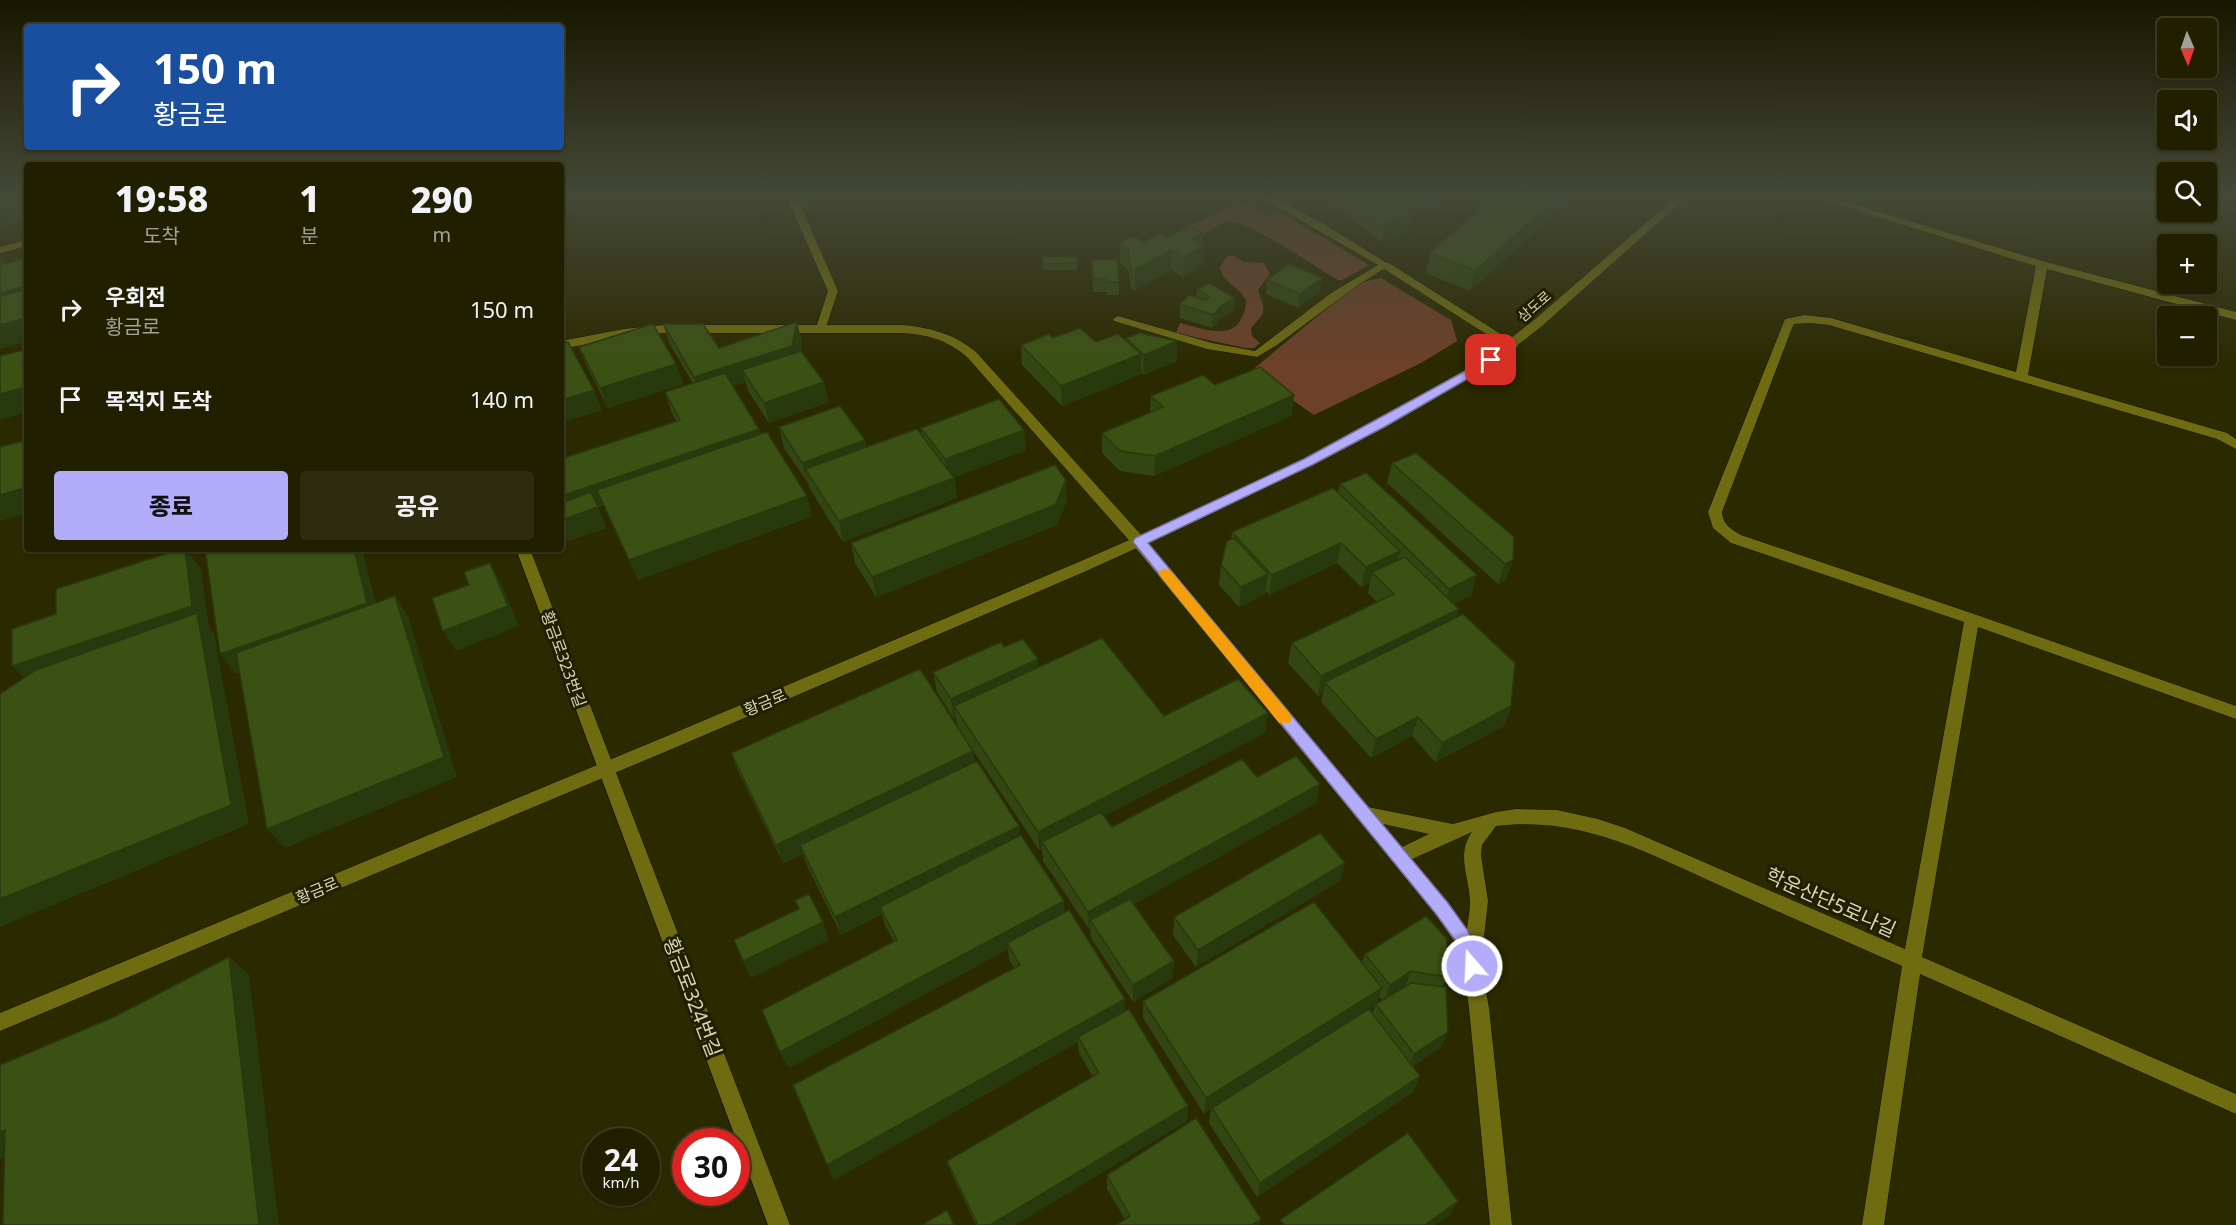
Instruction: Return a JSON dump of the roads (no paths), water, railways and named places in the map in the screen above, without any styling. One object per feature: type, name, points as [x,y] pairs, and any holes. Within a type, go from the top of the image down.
[{"type":"street","name":"삼도로","points":[[1512,345],[1618,252]]},
{"type":"street","points":[[2003,252],[2236,316]]},
{"type":"street","points":[[2021,378],[2043,264]]},
{"type":"street","points":[[1385,265],[1512,345]]},
{"type":"street","points":[[2236,445],[2222,436],[1831,322],[1797,319],[1789,322],[1714,512],[1715,522],[1723,531],[1736,539],[1972,619],[2236,713]]},
{"type":"street","points":[[564,344],[665,328],[921,330],[952,338],[972,355],[1139,542],[1399,857],[1462,937],[1472,966],[1479,1008],[1501,1225]]},
{"type":"street","name":"황금로","points":[[0,1022],[606,770],[1139,542],[1308,462],[1381,424],[1491,360],[1512,345]]},
{"type":"street","name":"황금로323번길","points":[[524,552],[606,770]]},
{"type":"street","points":[[1873,1225],[1912,962],[1972,619]]},
{"type":"street","name":"황금로324번길","points":[[606,770],[779,1225]]},
{"type":"street","points":[[1362,813],[1453,831]]},
{"type":"street","name":"학운산단5로나길","points":[[1399,857],[1453,831],[1522,814],[1549,815],[1587,821],[2236,1104]]},
{"type":"street","points":[[1472,966],[1479,901],[1472,855],[1474,843],[1490,821]]},
{"type":"lane","points":[[816,252],[833,291],[821,328]]},
{"type":"lane","points":[[1364,252],[1385,265]]},
{"type":"lane","points":[[1118,319],[1205,344],[1257,354],[1336,293],[1385,265]]}]
